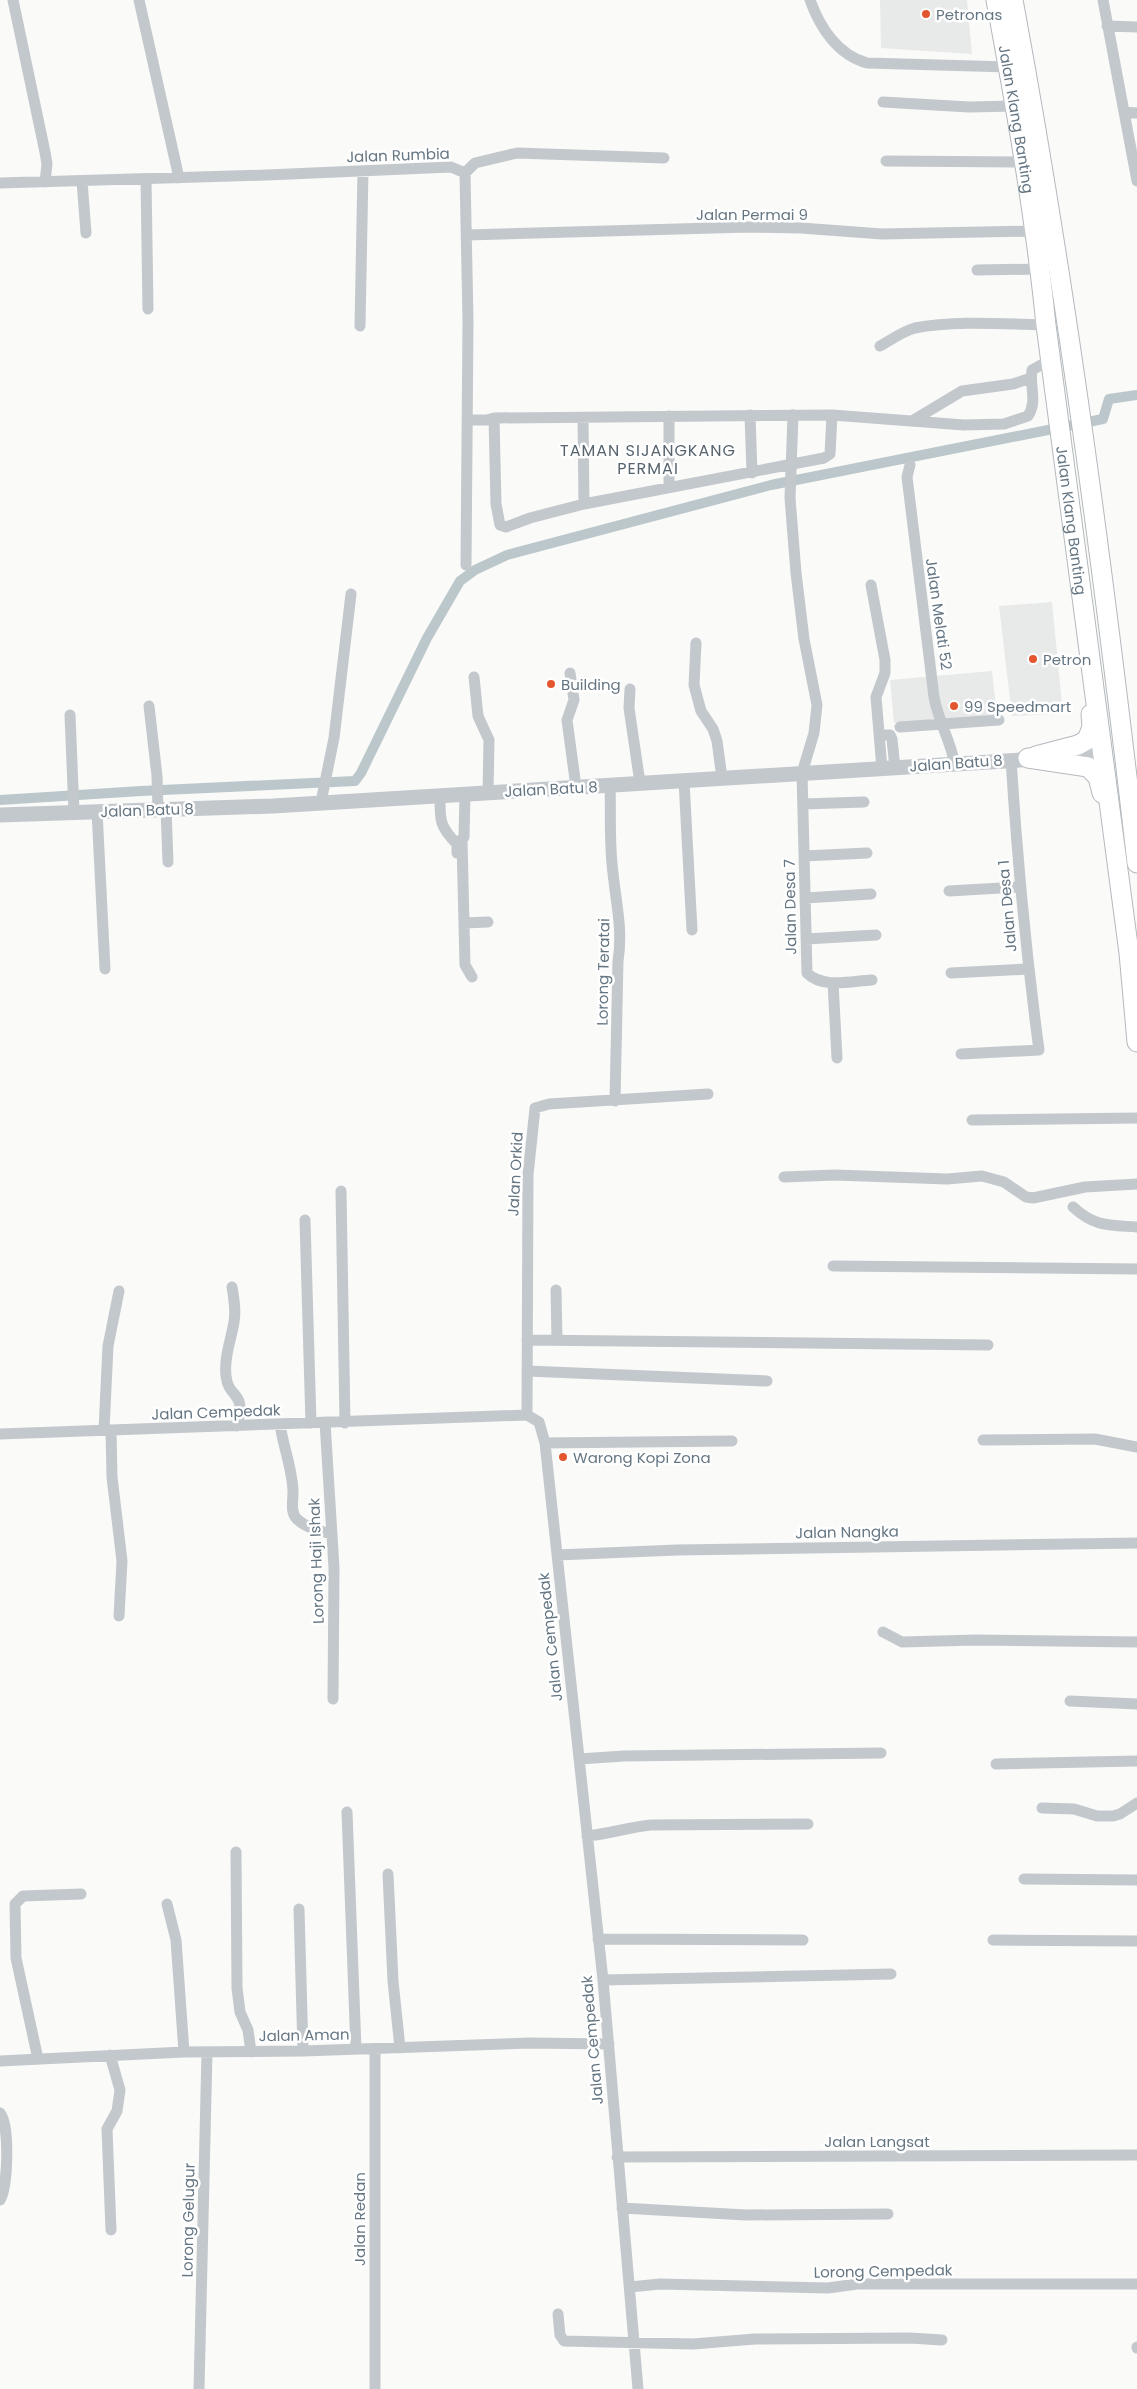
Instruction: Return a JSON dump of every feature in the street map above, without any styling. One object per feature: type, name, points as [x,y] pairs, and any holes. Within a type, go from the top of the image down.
[{"type":"highway","name":"Jalan Klang Banting","points":[[996,0],[1026,162],[1036,230],[1046,325],[1059,407],[1121,892],[1137,1042]]},
{"type":"highway","name":"Jalan Klang Banting","points":[[1013,0],[1045,170],[1080,403],[1118,697],[1137,863]]},
{"type":"highway","points":[[1020,759],[1078,745],[1087,740],[1090,734],[1086,629]]},
{"type":"highway","points":[[1118,697],[1111,705],[1115,737],[1111,747],[1103,755],[1114,763],[1120,775],[1129,847],[1137,875]]},
{"type":"highway","points":[[1020,759],[1082,765],[1088,767],[1098,777],[1121,892]]},
{"type":"street","points":[[13,0],[45,152],[47,164],[44,182]]},
{"type":"street","points":[[139,0],[179,178]]},
{"type":"street","points":[[810,0],[820,21],[833,41],[842,51],[857,60],[876,63],[1009,67]]},
{"type":"street","points":[[1102,0],[1137,181]]},
{"type":"street","points":[[1107,26],[1137,27]]},
{"type":"street","points":[[883,102],[969,107],[1016,106]]},
{"type":"street","points":[[1124,112],[1137,113]]},
{"type":"street","points":[[465,173],[475,163],[517,154],[664,158]]},
{"type":"street","points":[[886,161],[1026,162]]},
{"type":"street","name":"Jalan Rumbia","points":[[0,182],[179,178],[451,167],[465,173],[468,420],[466,564]]},
{"type":"street","points":[[360,326],[363,171]]},
{"type":"street","points":[[146,179],[148,309]]},
{"type":"street","points":[[82,181],[86,233]]},
{"type":"street","name":"Jalan Permai 9","points":[[467,235],[749,227],[801,228],[882,234],[1036,230]]},
{"type":"street","points":[[977,270],[1040,269]]},
{"type":"street","points":[[880,346],[913,329],[928,327],[987,323],[1046,325]]},
{"type":"street","points":[[468,420],[494,418],[792,414],[832,415],[964,425],[1004,424],[1028,416],[1033,409],[1034,392],[1031,378],[1035,367],[1042,365],[1053,366]]},
{"type":"street","points":[[912,421],[962,392],[1013,384],[1031,378]]},
{"type":"street","name":"Jalan Desa 7","points":[[792,414],[790,498],[796,573],[804,639],[817,705],[814,733],[802,773],[807,973],[820,982],[872,980]]},
{"type":"street","points":[[750,415],[752,473]]},
{"type":"street","points":[[494,418],[496,504],[500,524],[506,527],[530,518],[584,504],[752,473],[791,469],[824,458],[830,454],[832,415]]},
{"type":"street","points":[[669,416],[670,487]]},
{"type":"street","points":[[583,418],[584,504]]},
{"type":"street","name":"Jalan Melati 52","points":[[910,465],[907,477],[934,697],[938,716],[944,724],[955,764]]},
{"type":"street","points":[[871,585],[885,660],[885,673],[876,697],[880,734],[890,735],[892,739],[889,768]]},
{"type":"street","points":[[322,796],[340,697],[341,669],[351,594]]},
{"type":"street","points":[[696,643],[694,685],[701,710],[713,729],[717,741],[722,778]]},
{"type":"street","points":[[570,673],[574,700],[566,720],[576,787]]},
{"type":"street","points":[[474,677],[478,716],[489,740],[488,793]]},
{"type":"street","points":[[630,689],[629,708],[640,783]]},
{"type":"street","points":[[149,706],[168,862]]},
{"type":"street","points":[[70,715],[73,806]]},
{"type":"street","points":[[900,727],[1000,720]]},
{"type":"street","name":"Jalan Batu 8","points":[[0,815],[73,806],[97,812],[322,796],[440,796],[1103,755]]},
{"type":"street","name":"Jalan Desa 1","points":[[961,1054],[1039,1050],[1028,969],[1013,793],[1020,759]]},
{"type":"street","points":[[684,781],[692,930]]},
{"type":"street","name":"Lorong Teratai","points":[[610,785],[612,871],[620,924],[616,1101]]},
{"type":"street","points":[[457,886],[459,842],[465,828],[466,794]]},
{"type":"street","points":[[440,796],[440,823],[459,842],[466,964],[472,977]]},
{"type":"street","points":[[803,804],[864,802]]},
{"type":"street","points":[[97,812],[104,969]]},
{"type":"street","points":[[804,856],[867,853]]},
{"type":"street","points":[[949,891],[1020,887]]},
{"type":"street","points":[[805,898],[871,894]]},
{"type":"street","points":[[464,923],[488,922]]},
{"type":"street","points":[[806,939],[876,934]]},
{"type":"street","points":[[951,973],[1028,969]]},
{"type":"street","points":[[833,983],[836,1058]]},
{"type":"street","name":"Jalan Orkid","points":[[527,1415],[528,1175],[533,1111],[538,1106],[548,1104],[708,1094]]},
{"type":"street","points":[[972,1120],[1137,1118]]},
{"type":"street","points":[[784,1177],[835,1175],[947,1179],[982,1176],[1004,1182],[1026,1197],[1033,1198],[1085,1187],[1137,1184]]},
{"type":"street","points":[[341,1191],[345,1422]]},
{"type":"street","points":[[1073,1207],[1086,1219],[1101,1225],[1137,1227]]},
{"type":"street","points":[[305,1220],[311,1423]]},
{"type":"street","points":[[833,1266],[1137,1268]]},
{"type":"street","points":[[232,1287],[235,1309],[227,1354],[226,1376],[228,1384],[240,1400],[242,1408],[237,1426]]},
{"type":"street","points":[[556,1290],[557,1340]]},
{"type":"street","points":[[119,1291],[108,1346],[108,1430],[122,1561],[120,1616]]},
{"type":"street","points":[[528,1340],[988,1345]]},
{"type":"street","points":[[527,1371],[767,1381]]},
{"type":"street","name":"Jalan Cempedak","points":[[0,1434],[527,1415],[539,1422],[545,1443],[588,1836],[609,2044],[638,2389]]},
{"type":"street","name":"Lorong Haji Ishak","points":[[325,1422],[332,1534],[332,1699]]},
{"type":"street","points":[[280,1424],[283,1448],[292,1478],[293,1512],[295,1518],[309,1528],[332,1534]]},
{"type":"street","points":[[983,1440],[1096,1439],[1137,1447]]},
{"type":"street","points":[[545,1443],[732,1441]]},
{"type":"street","name":"Jalan Nangka","points":[[557,1555],[677,1550],[1137,1543]]},
{"type":"street","points":[[883,1632],[902,1642],[976,1640],[1137,1642]]},
{"type":"street","points":[[1070,1701],[1137,1704]]},
{"type":"street","points":[[579,1759],[881,1753]]},
{"type":"street","points":[[996,1764],[1137,1761]]},
{"type":"street","points":[[1042,1808],[1074,1809],[1097,1816],[1113,1816],[1120,1814],[1137,1803]]},
{"type":"street","points":[[347,1812],[355,2041]]},
{"type":"street","points":[[588,1836],[650,1825],[808,1824]]},
{"type":"street","points":[[236,1852],[237,1988],[240,2012],[248,2030],[251,2052]]},
{"type":"street","points":[[388,1874],[393,1981],[400,2039]]},
{"type":"street","points":[[1024,1879],[1137,1880]]},
{"type":"street","points":[[38,2059],[16,1958],[15,1904],[24,1896],[81,1894]]},
{"type":"street","points":[[167,1904],[176,1940],[184,2052]]},
{"type":"street","points":[[299,1909],[303,2047]]},
{"type":"street","points":[[598,1939],[803,1940]]},
{"type":"street","points":[[993,1940],[1137,1941]]},
{"type":"street","points":[[602,1980],[891,1974]]},
{"type":"street","name":"Jalan Aman","points":[[0,2061],[184,2052],[251,2052],[355,2041],[374,2049],[400,2039],[609,2044]]},
{"type":"street","name":"Jalan Redan","points":[[374,2049],[375,2389]]},
{"type":"street","name":"Lorong Gelugur","points":[[199,2389],[207,2052]]},
{"type":"street","points":[[110,2055],[120,2090],[117,2111],[107,2129],[110,2230]]},
{"type":"street","points":[[0,2113],[5,2125],[6,2179],[0,2200]]},
{"type":"street","name":"Jalan Langsat","points":[[617,2157],[1137,2155]]},
{"type":"street","points":[[622,2208],[746,2215],[888,2214]]},
{"type":"street","name":"Lorong Cempedak","points":[[630,2287],[660,2284],[828,2288],[857,2284],[1137,2284]]},
{"type":"street","points":[[558,2314],[560,2335],[564,2341],[634,2341],[693,2344],[755,2339],[910,2338],[942,2340]]},
{"type":"shaded area","points":[[880,0],[967,0],[972,54],[881,48]]},
{"type":"shaded area","points":[[1052,602],[1063,714],[1012,716],[999,606]]},
{"type":"shaded area","points":[[992,671],[997,716],[894,723],[890,680]]},
{"type":"waterway","points":[[0,800],[355,781],[361,773],[427,638],[460,581],[475,570],[507,555],[771,485],[1103,419],[1109,399],[1137,395]]},
{"type":"place","name":"Petronas","points":[[926,14]]},
{"type":"place","name":"Petron","points":[[1033,659]]},
{"type":"place","name":"Building","points":[[551,684]]},
{"type":"place","name":"99 Speedmart","points":[[954,706]]},
{"type":"place","name":"Warong Kopi Zona","points":[[563,1457]]},
{"type":"district","name":"TAMAN SIJANGKANG PERMAI","points":[[648,459]]}]
